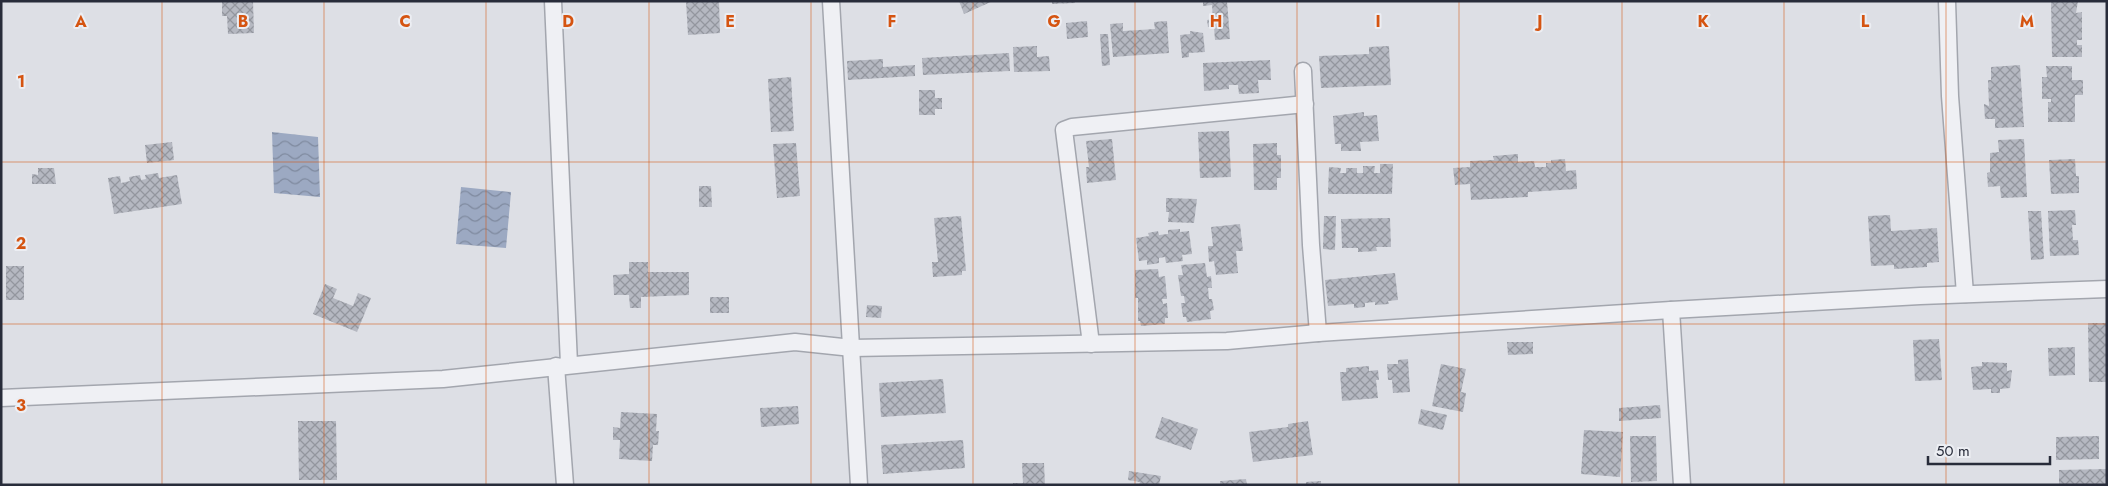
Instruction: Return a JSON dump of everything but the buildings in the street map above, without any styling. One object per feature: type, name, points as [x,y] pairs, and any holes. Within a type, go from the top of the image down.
[{"type":"street","points":[[553,1],[565,485]]},
{"type":"street","points":[[831,1],[859,485]]},
{"type":"street","points":[[1947,1],[1950,96],[1965,294]]},
{"type":"street","points":[[1303,71],[1311,245],[1318,333]]},
{"type":"street","points":[[1092,344],[1064,130],[1072,127],[1305,104]]},
{"type":"street","points":[[1,398],[443,378],[794,342],[852,348],[1227,341],[1318,333],[1671,310],[1965,294],[2107,289]]},
{"type":"street","points":[[1671,310],[1682,485]]},
{"type":"water","points":[[272,132],[318,137],[320,197],[274,193]]},
{"type":"water","points":[[461,187],[511,192],[506,248],[456,244]]}]
